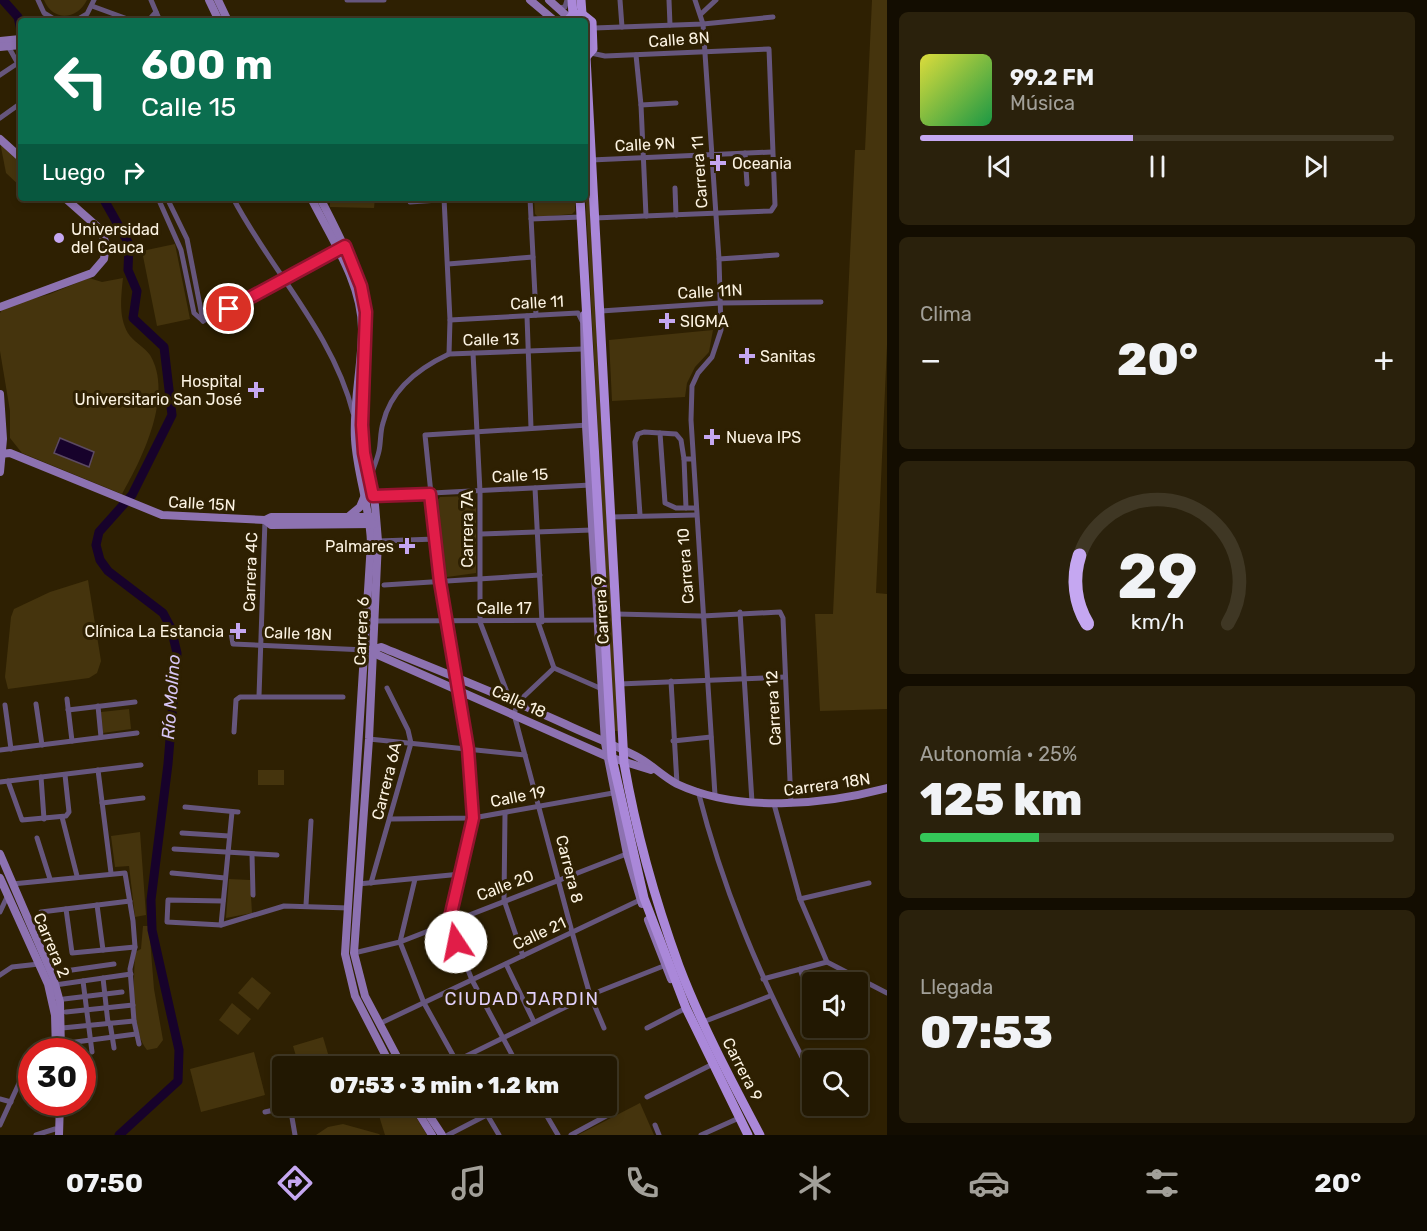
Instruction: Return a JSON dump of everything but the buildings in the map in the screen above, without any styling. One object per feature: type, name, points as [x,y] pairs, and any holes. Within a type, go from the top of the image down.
[{"type":"main road","points":[[209,0],[218,18]]},
{"type":"main road","points":[[218,0],[227,18]]},
{"type":"main road","points":[[530,0],[551,18]]},
{"type":"main road","points":[[549,0],[573,17]]},
{"type":"main road","points":[[572,0],[573,17]]},
{"type":"main road","points":[[573,17],[581,0]]},
{"type":"main road","points":[[588,19],[594,28]]},
{"type":"main road","name":"Carrera 9","points":[[588,52],[594,28]]},
{"type":"main road","name":"Carrera 9","points":[[588,82],[594,218],[613,517],[624,763],[647,871],[680,967],[703,1022],[760,1135]]},
{"type":"main road","points":[[0,139],[18,155]]},
{"type":"main road","points":[[0,307],[92,273],[104,259],[106,244],[100,229],[68,201]]},
{"type":"main road","name":"Carrera 6","points":[[313,201],[361,286],[366,312],[362,425],[369,495]]},
{"type":"main road","name":"Carrera 6","points":[[321,201],[341,248],[356,295],[362,327],[360,383],[354,415],[355,442],[378,541],[375,621],[370,650],[372,667],[369,739],[354,953],[365,996],[397,1056]]},
{"type":"main road","name":"Carrera 9","points":[[580,201],[589,425],[594,454],[593,485],[609,757],[629,853],[642,899],[666,965],[746,1135]]},
{"type":"main road","name":"Calle 11","points":[[582,332],[586,305]]},
{"type":"main road","points":[[582,332],[589,425],[588,442],[593,485],[592,530],[597,620],[604,723],[608,744]]},
{"type":"main road","points":[[0,394],[0,472]]},
{"type":"main road","points":[[588,442],[594,454]]},
{"type":"main road","name":"Calle 15N","points":[[1,454],[10,453],[146,511],[162,515],[265,520],[271,525],[374,521]]},
{"type":"main road","points":[[348,517],[369,495]]},
{"type":"main road","points":[[265,520],[348,517],[374,521]]},
{"type":"main road","name":"Carrera 6","points":[[374,521],[370,650],[345,954],[355,996],[386,1056]]},
{"type":"main road","name":"Calle 18","points":[[370,650],[381,646],[638,756]]},
{"type":"main road","name":"Calle 18","points":[[370,650],[609,757],[656,771]]},
{"type":"main road","points":[[372,667],[388,659]]},
{"type":"main road","points":[[588,735],[600,731],[604,723]]},
{"type":"main road","name":"Carrera 18N","points":[[638,756],[677,784],[698,791],[752,802],[790,804],[855,797],[887,788]]},
{"type":"main road","points":[[609,757],[614,793],[629,853]]},
{"type":"main road","name":"Carrera 2","points":[[0,854],[51,973],[55,985],[62,1038]]},
{"type":"main road","name":"Carrera 2","points":[[0,878],[53,999],[55,1038]]},
{"type":"main road","points":[[55,1116],[55,1134]]},
{"type":"main road","points":[[55,1134],[58,1116]]},
{"type":"main road","points":[[420,1116],[432,1135]]},
{"type":"main road","points":[[429,1116],[441,1135]]},
{"type":"street","points":[[38,0],[45,14],[52,18]]},
{"type":"street","points":[[151,0],[159,18]]},
{"type":"street","points":[[347,0],[384,0]]},
{"type":"street","points":[[558,8],[565,7],[567,0]]},
{"type":"street","points":[[620,0],[622,27]]},
{"type":"street","points":[[669,0],[670,25]]},
{"type":"street","name":"Carrera 11","points":[[695,0],[703,24],[716,213],[720,303],[718,343]]},
{"type":"street","points":[[701,15],[716,0]]},
{"type":"street","points":[[80,18],[87,14],[93,3],[126,18]]},
{"type":"street","points":[[151,18],[156,12]]},
{"type":"street","points":[[594,28],[703,24],[772,17]]},
{"type":"street","points":[[4,42],[18,64]]},
{"type":"street","name":"Calle 8N","points":[[588,56],[769,49],[772,152]]},
{"type":"street","points":[[636,55],[641,105],[646,216]]},
{"type":"street","points":[[0,75],[18,66]]},
{"type":"street","points":[[641,105],[676,103]]},
{"type":"street","points":[[0,118],[18,105]]},
{"type":"street","points":[[594,218],[774,209],[772,152]]},
{"type":"street","name":"Calle 9N","points":[[591,160],[772,152]]},
{"type":"street","points":[[745,153],[747,184]]},
{"type":"street","points":[[675,188],[676,215]]},
{"type":"street","points":[[159,201],[181,249],[194,313],[203,321]]},
{"type":"street","points":[[168,201],[187,239],[203,321]]},
{"type":"street","name":"Carrera 6","points":[[235,201],[252,235],[284,279],[320,336],[354,415]]},
{"type":"street","points":[[410,202],[421,201]]},
{"type":"street","points":[[444,201],[450,320],[449,354]]},
{"type":"street","points":[[530,201],[536,315]]},
{"type":"street","points":[[531,219],[581,217]]},
{"type":"street","points":[[203,321],[248,300],[341,248]]},
{"type":"street","points":[[719,259],[777,255]]},
{"type":"street","points":[[448,264],[533,257]]},
{"type":"street","name":"Calle 11N","points":[[601,311],[720,303],[821,302]]},
{"type":"street","name":"Calle 11","points":[[450,320],[580,314],[582,332]]},
{"type":"street","points":[[527,315],[531,428]]},
{"type":"street","name":"Carrera 10","points":[[715,795],[695,508],[692,386],[718,343]]},
{"type":"street","name":"Calle 13","points":[[369,479],[379,451],[382,423],[388,406],[399,388],[423,368],[449,354],[583,349]]},
{"type":"street","name":"Carrera 7A","points":[[473,353],[480,490],[480,622],[514,701]]},
{"type":"street","points":[[512,1056],[472,980],[449,922],[473,818],[468,749],[440,582],[425,435],[589,425]]},
{"type":"street","points":[[640,515],[636,442],[639,434],[644,432],[676,435],[681,440],[686,508]]},
{"type":"street","points":[[660,433],[665,503],[676,508],[695,508]]},
{"type":"street","points":[[684,459],[693,459]]},
{"type":"street","name":"Calle 15","points":[[369,495],[593,485]]},
{"type":"street","points":[[535,488],[539,532],[540,622],[554,668]]},
{"type":"street","points":[[613,517],[696,515]]},
{"type":"street","name":"Carrera 4C","points":[[259,696],[265,520]]},
{"type":"street","points":[[481,534],[592,530]]},
{"type":"street","points":[[378,541],[436,539]]},
{"type":"street","points":[[384,585],[540,575]]},
{"type":"street","points":[[618,614],[702,616],[740,612],[752,802]]},
{"type":"street","name":"Carrera 12","points":[[740,612],[780,612],[783,618],[790,804]]},
{"type":"street","name":"Calle 17","points":[[375,621],[597,620]]},
{"type":"street","name":"Calle 18N","points":[[231,633],[231,644],[370,650]]},
{"type":"street","points":[[554,668],[602,688]]},
{"type":"street","points":[[514,714],[514,701],[554,668]]},
{"type":"street","points":[[621,683],[785,676]]},
{"type":"street","points":[[671,681],[677,784]]},
{"type":"street","name":"Carrera 6A","points":[[370,883],[391,819],[411,743],[387,688]]},
{"type":"street","points":[[234,732],[236,700],[259,696],[343,697]]},
{"type":"street","points":[[67,699],[72,741]]},
{"type":"street","points":[[68,710],[135,702]]},
{"type":"street","points":[[36,704],[42,745]]},
{"type":"street","points":[[5,705],[11,749]]},
{"type":"street","points":[[98,706],[101,737]]},
{"type":"street","name":"Carrera 8","points":[[514,714],[590,995],[604,1028]]},
{"type":"street","points":[[0,750],[137,733]]},
{"type":"street","points":[[673,741],[711,737]]},
{"type":"street","points":[[369,739],[525,755]]},
{"type":"street","points":[[0,782],[141,765]]},
{"type":"street","points":[[98,770],[111,873]]},
{"type":"street","points":[[8,781],[22,820],[44,819],[62,817],[69,812],[65,775]]},
{"type":"street","points":[[41,777],[44,819]]},
{"type":"street","points":[[698,791],[723,884],[770,996],[802,1057]]},
{"type":"street","name":"Calle 19","points":[[391,819],[473,818],[614,793]]},
{"type":"street","points":[[102,803],[143,798]]},
{"type":"street","points":[[774,804],[800,899],[827,962],[887,993]]},
{"type":"street","points":[[185,807],[235,812],[229,836],[221,925]]},
{"type":"street","points":[[505,813],[504,900],[523,956]]},
{"type":"street","points":[[62,817],[77,876]]},
{"type":"street","points":[[306,905],[311,821]]},
{"type":"street","points":[[182,832],[229,836]]},
{"type":"street","points":[[37,838],[50,879]]},
{"type":"street","points":[[174,849],[277,855]]},
{"type":"street","name":"Calle 20","points":[[354,953],[400,942],[629,853]]},
{"type":"street","points":[[252,854],[253,895]]},
{"type":"street","points":[[12,884],[125,873],[135,946],[131,974],[134,1021],[139,1044]]},
{"type":"street","points":[[172,873],[225,878]]},
{"type":"street","points":[[358,885],[461,874]]},
{"type":"street","points":[[415,879],[400,942],[424,1002],[454,1056]]},
{"type":"street","points":[[800,899],[869,883]]},
{"type":"street","points":[[0,912],[8,897]]},
{"type":"street","points":[[223,901],[173,898],[168,900],[166,922],[221,925],[284,906],[349,908]]},
{"type":"street","name":"Calle 21","points":[[381,1023],[642,899]]},
{"type":"street","points":[[41,912],[130,901]]},
{"type":"street","points":[[97,905],[103,950]]},
{"type":"street","points":[[66,909],[72,953],[135,946]]},
{"type":"street","points":[[763,979],[827,962]]},
{"type":"street","points":[[0,975],[12,967],[39,964]]},
{"type":"street","points":[[51,973],[114,964]]},
{"type":"street","points":[[506,964],[534,1022]]},
{"type":"street","points":[[471,1056],[501,1038],[590,995],[666,965]]},
{"type":"street","points":[[800,969],[802,975]]},
{"type":"street","points":[[55,985],[131,974]]},
{"type":"street","points":[[103,978],[114,1048]]},
{"type":"street","points":[[83,981],[91,1038]]},
{"type":"street","points":[[64,999],[122,992]]},
{"type":"street","points":[[703,1022],[770,996]]},
{"type":"street","points":[[66,1012],[133,1005]]},
{"type":"street","points":[[647,1028],[685,1008]]},
{"type":"street","points":[[62,1028],[134,1021]]},
{"type":"street","points":[[96,1039],[136,1034]]},
{"type":"street","points":[[647,1097],[712,1065]]},
{"type":"street","points":[[0,1125],[18,1082]]},
{"type":"street","points":[[0,1100],[10,1102]]},
{"type":"street","points":[[264,1112],[272,1110]]},
{"type":"street","points":[[292,1116],[295,1135]]},
{"type":"street","points":[[448,1135],[485,1116]]},
{"type":"street","points":[[488,1116],[499,1135]]},
{"type":"street","points":[[547,1116],[558,1135]]},
{"type":"street","points":[[571,1135],[606,1116]]},
{"type":"street","points":[[701,1135],[738,1118]]},
{"type":"street","points":[[655,1125],[659,1135]]},
{"type":"street","points":[[36,1135],[55,1134]]},
{"type":"shaded area","points":[[44,0],[87,0],[77,12],[65,16],[53,12]]},
{"type":"shaded area","points":[[872,0],[887,0],[887,345],[876,593],[887,594],[887,709],[820,711],[815,614],[833,614],[855,150],[865,150]]},
{"type":"shaded area","points":[[0,142],[18,157],[18,184],[6,173]]},
{"type":"shaded area","points":[[588,176],[618,731],[614,731],[586,201],[588,201]]},
{"type":"shaded area","points":[[330,201],[375,201],[374,208],[330,207]]},
{"type":"shaded area","points":[[534,201],[575,201],[575,211],[572,214],[538,217],[535,214]]},
{"type":"shaded area","points":[[175,244],[190,319],[157,326],[142,251]]},
{"type":"shaded area","points":[[89,278],[102,282],[123,278],[121,308],[126,330],[150,355],[157,371],[159,389],[152,426],[146,445],[122,494],[22,453],[10,438],[10,411],[0,351],[0,313],[4,307],[50,294]]},
{"type":"shaded area","points":[[713,330],[709,352],[695,367],[687,383],[685,397],[612,401],[609,340]]},
{"type":"shaded area","points":[[60,438],[94,452],[89,467],[54,453]]},
{"type":"shaded area","points":[[468,496],[474,498],[476,504],[476,573],[447,577],[444,573],[435,503],[440,497]]},
{"type":"shaded area","points":[[88,580],[101,661],[97,673],[89,678],[8,689],[5,677],[11,617],[14,609],[50,592]]},
{"type":"shaded area","points":[[129,709],[131,729],[103,733],[101,712]]},
{"type":"shaded area","points":[[258,770],[284,770],[284,785],[258,785]]},
{"type":"shaded area","points":[[140,832],[146,915],[135,917],[129,866],[115,867],[111,836]]},
{"type":"shaded area","points":[[229,879],[250,880],[252,913],[226,918]]},
{"type":"shaded area","points":[[143,926],[149,926],[154,989],[163,1040],[157,1048],[147,1050],[138,1030],[134,1003],[135,952],[141,949]]},
{"type":"shaded area","points":[[252,977],[271,993],[258,1010],[238,993]]},
{"type":"shaded area","points":[[232,1003],[251,1019],[238,1035],[219,1020]]},
{"type":"shaded area","points":[[323,1037],[329,1056],[296,1056],[293,1046]]},
{"type":"shaded area","points":[[254,1052],[265,1095],[201,1112],[190,1069]]},
{"type":"shaded area","points":[[640,1103],[654,1135],[578,1135],[617,1116]]},
{"type":"shaded area","points":[[379,1116],[415,1116],[427,1135],[385,1135]]},
{"type":"shaded area","points":[[343,1124],[380,1135],[316,1135],[328,1127]]},
{"type":"waterway","name":"Río Molino","points":[[3,0],[18,18]]},
{"type":"waterway","name":"Río Molino","points":[[105,201],[129,244],[128,270],[137,291],[133,318],[164,347],[172,415],[132,495],[99,532],[96,545],[100,560],[108,571],[163,613],[171,628],[177,653],[168,764],[151,900],[152,930],[179,1050],[178,1081],[119,1135]]},
{"type":"place","name":"Oceania","points":[[718,163]]},
{"type":"place","name":"Universidad del Cauca","points":[[59,238]]},
{"type":"place","name":"SIGMA","points":[[667,321]]},
{"type":"place","name":"Sanitas","points":[[747,356]]},
{"type":"place","name":"Hospital Universitario San José","points":[[256,390]]},
{"type":"place","name":"Nueva IPS","points":[[712,437]]},
{"type":"place","name":"Palmares","points":[[407,546]]},
{"type":"place","name":"Clínica La Estancia","points":[[238,631]]},
{"type":"district","name":"CIUDAD JARDIN","points":[[522,999]]},
{"type":"route","points":[[229,309],[345,246],[361,286],[367,329],[362,425],[369,479],[373,496],[430,494],[440,582],[468,749],[473,818],[449,922],[456,942]]}]
